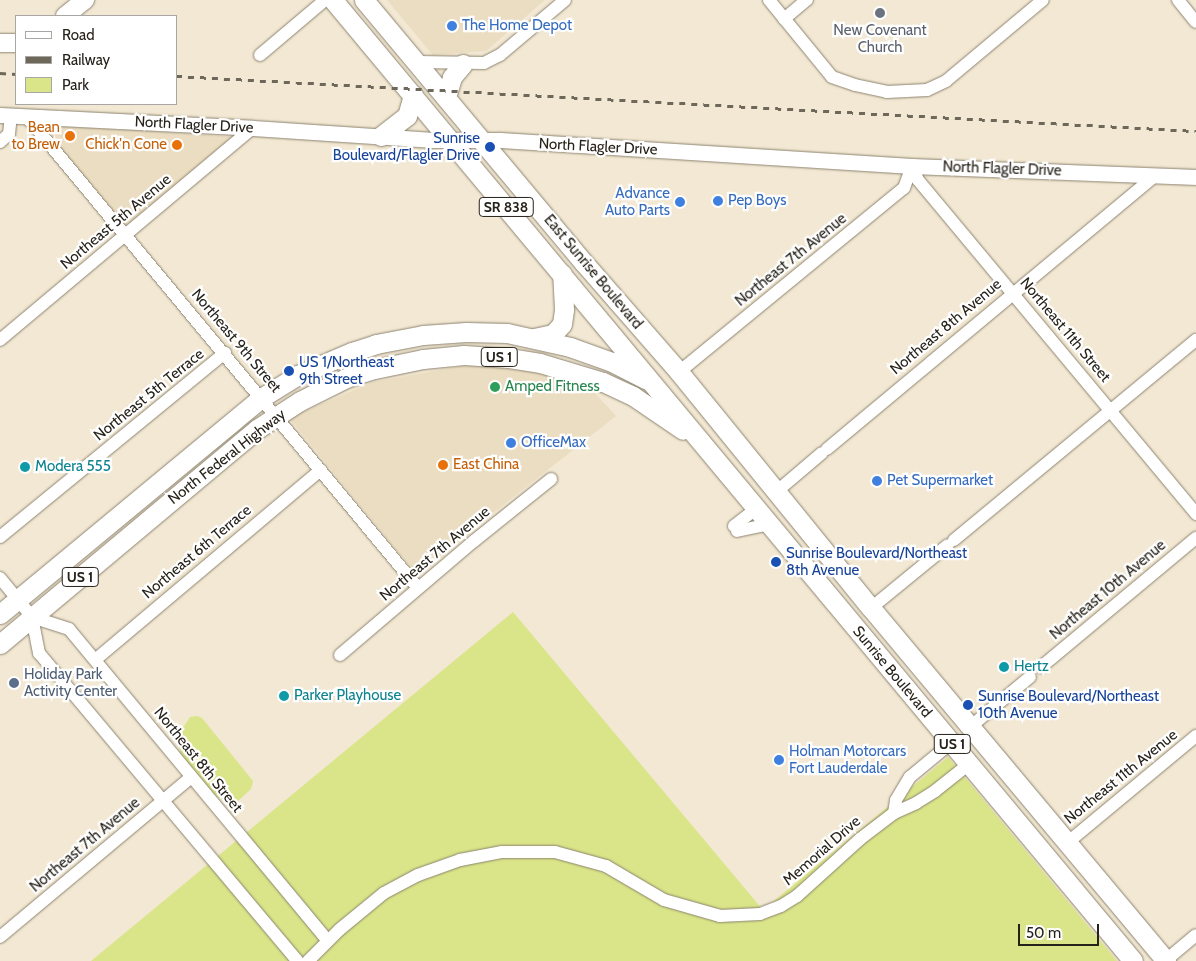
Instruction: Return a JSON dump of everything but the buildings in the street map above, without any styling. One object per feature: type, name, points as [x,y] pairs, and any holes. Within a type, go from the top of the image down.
[{"type":"main road","points":[[66,15],[85,0]]},
{"type":"main road","name":"East Sunrise Boulevard","points":[[334,0],[653,383],[708,452]]},
{"type":"main road","name":"East Sunrise Boulevard","points":[[364,0],[679,372],[744,454]]},
{"type":"main road","points":[[0,43],[15,43]]},
{"type":"main road","points":[[374,48],[401,59],[417,62]]},
{"type":"main road","points":[[446,97],[452,76],[463,64]]},
{"type":"main road","points":[[381,136],[407,116],[413,95]]},
{"type":"main road","points":[[532,338],[553,334],[562,324],[564,309],[562,274]]},
{"type":"main road","name":"North Federal Highway","points":[[0,614],[262,398],[298,375],[332,359],[392,341],[466,332],[507,333],[589,353],[653,383]]},
{"type":"main road","name":"North Federal Highway","points":[[0,644],[257,429],[300,401],[346,378],[388,366],[451,356],[509,358],[571,370],[603,382],[658,412],[708,452]]},
{"type":"main road","points":[[653,383],[696,414],[744,454]]},
{"type":"main road","name":"Sunrise Boulevard","points":[[708,452],[757,508],[1127,954]]},
{"type":"main road","name":"Sunrise Boulevard","points":[[744,454],[1165,961]]},
{"type":"main road","points":[[853,625],[871,626],[894,636]]},
{"type":"main road","points":[[952,743],[977,747],[995,756]]},
{"type":"main road","points":[[1127,954],[1143,959],[1165,961]]},
{"type":"street","points":[[260,55],[325,0]]},
{"type":"street","points":[[417,62],[484,63],[500,55],[565,0]]},
{"type":"street","points":[[769,0],[832,77],[855,85],[887,92],[927,90],[946,81],[1043,0]]},
{"type":"street","points":[[784,19],[807,0]]},
{"type":"street","points":[[1178,0],[1196,22]]},
{"type":"street","points":[[0,142],[9,134],[13,116]]},
{"type":"street","name":"North Flagler Drive","points":[[13,116],[450,140],[482,140],[912,166],[1196,177]]},
{"type":"street","name":"Northeast 9th Street","points":[[13,116],[126,235],[418,588]]},
{"type":"street","name":"Northeast 5th Avenue","points":[[0,340],[253,128]]},
{"type":"street","name":"Northeast 11th Street","points":[[912,166],[918,180],[1196,514]]},
{"type":"street","name":"Northeast 7th Avenue","points":[[679,372],[904,188],[912,166]]},
{"type":"street","name":"Northeast 8th Avenue","points":[[776,492],[1013,292],[1156,175]]},
{"type":"street","points":[[871,608],[1196,340]]},
{"type":"street","name":"Northeast 5th Terrace","points":[[0,538],[225,353]]},
{"type":"street","name":"Northeast 6th Terrace","points":[[94,660],[321,470]]},
{"type":"street","name":"Northeast 7th Avenue","points":[[340,654],[551,479]]},
{"type":"street","points":[[757,508],[736,529],[769,524]]},
{"type":"street","name":"Northeast 10th Avenue","points":[[1041,667],[1196,538]]},
{"type":"street","points":[[0,578],[32,617],[39,653],[297,961]]},
{"type":"street","name":"Northeast 8th Street","points":[[32,617],[69,629],[190,778],[328,942]]},
{"type":"street","points":[[970,727],[1030,677]]},
{"type":"street","name":"Northeast 11th Avenue","points":[[1067,842],[1196,736]]},
{"type":"street","points":[[894,813],[896,800],[910,777],[952,743]]},
{"type":"street","name":"Memorial Drive","points":[[308,961],[378,898],[418,875],[465,858],[502,852],[559,853],[606,866],[664,900],[720,916],[760,914],[781,906],[797,896],[860,839],[894,813],[935,791],[969,764]]},
{"type":"street","name":"Northeast 7th Avenue","points":[[0,937],[190,778]]},
{"type":"street","points":[[1165,961],[1196,935]]},
{"type":"shaded area","points":[[387,0],[545,0],[486,51],[433,55]]},
{"type":"shaded area","points":[[39,123],[233,137],[127,227]]},
{"type":"shaded area","points":[[473,364],[544,374],[591,389],[616,416],[416,574],[289,418],[373,382]]},
{"type":"green space","points":[[513,612],[763,910],[948,757],[1117,961],[91,961]]},
{"type":"green space","points":[[197,716],[202,718],[253,781],[251,789],[238,801],[226,801],[215,796],[181,755],[178,744],[179,734],[190,717]]},
{"type":"railway","points":[[0,73],[15,74]]},
{"type":"railway","points":[[178,76],[1196,131]]},
{"type":"place","name":"New Covenant Church","points":[[880,13]]},
{"type":"place","name":"The Home Depot","points":[[452,26]]},
{"type":"place","name":"Bean to Brew","points":[[70,136]]},
{"type":"place","name":"Chick'n Cone","points":[[177,145]]},
{"type":"place","name":"Sunrise Boulevard/Flagler Drive","points":[[490,147]]},
{"type":"place","name":"Pep Boys","points":[[718,201]]},
{"type":"place","name":"Advance Auto Parts","points":[[680,202]]},
{"type":"place","name":"US 1/Northeast 9th Street","points":[[289,371]]},
{"type":"place","name":"Amped Fitness","points":[[495,387]]},
{"type":"place","name":"OfficeMax","points":[[511,443]]},
{"type":"place","name":"East China","points":[[443,465]]},
{"type":"place","name":"Modera 555","points":[[25,467]]},
{"type":"place","name":"Pet Supermarket","points":[[877,481]]},
{"type":"place","name":"Sunrise Boulevard/Northeast 8th Avenue","points":[[776,562]]},
{"type":"place","name":"Hertz","points":[[1004,667]]},
{"type":"place","name":"Holiday Park Activity Center","points":[[14,683]]},
{"type":"place","name":"Parker Playhouse","points":[[284,696]]},
{"type":"place","name":"Sunrise Boulevard/Northeast 10th Avenue","points":[[968,705]]},
{"type":"place","name":"Holman Motorcars Fort Lauderdale","points":[[779,760]]}]
